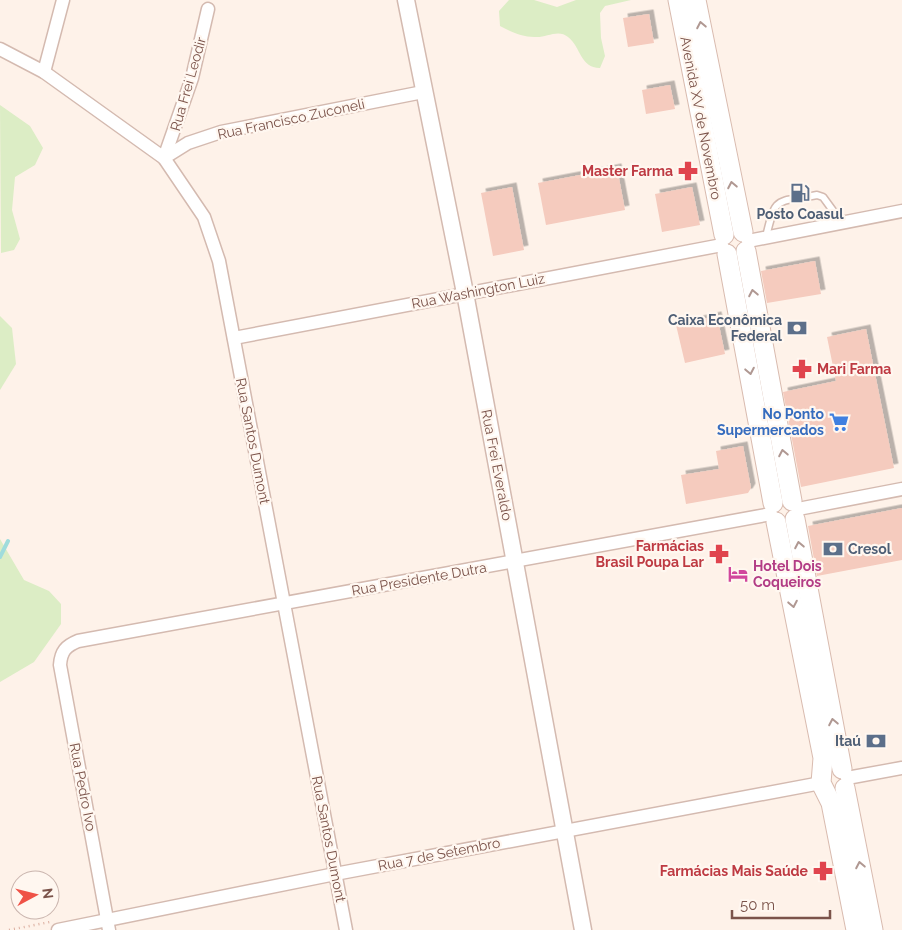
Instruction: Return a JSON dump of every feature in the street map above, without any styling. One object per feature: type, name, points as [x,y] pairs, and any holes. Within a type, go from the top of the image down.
[{"type":"main road","name":"Avenida XV de Novembro","points":[[678,0],[774,513],[823,758],[824,782],[831,803],[856,930]]},
{"type":"main road","name":"Avenida XV de Novembro","points":[[696,0],[751,241],[795,510],[872,930]]},
{"type":"main road","points":[[724,245],[737,257],[751,241]]},
{"type":"main road","points":[[774,513],[786,525],[795,510]]},
{"type":"main road","points":[[824,782],[836,794],[845,779]]},
{"type":"street","points":[[44,72],[63,0]]},
{"type":"street","name":"Rua Frei Everaldo","points":[[406,0],[465,293],[583,930]]},
{"type":"street","name":"Rua Frei Leodir","points":[[164,158],[192,78],[208,10]]},
{"type":"street","name":"Rua Santos Dumont","points":[[0,49],[44,72],[164,158],[204,217],[219,261],[346,930]]},
{"type":"street","name":"Rua Francisco Zuconeli","points":[[164,158],[188,143],[221,132],[423,92]]},
{"type":"street","points":[[751,241],[902,211]]},
{"type":"street","name":"Rua Washington Luiz","points":[[234,338],[724,245]]},
{"type":"street","points":[[795,510],[902,490]]},
{"type":"street","name":"Rua Presidente Dutra","points":[[67,646],[78,641],[774,513]]},
{"type":"street","name":"Rua Pedro Ivo","points":[[67,646],[61,656],[60,665],[108,925]]},
{"type":"street","points":[[845,779],[902,768]]},
{"type":"street","name":"Rua 7 de Setembro","points":[[57,925],[108,925],[336,874],[824,782]]},
{"type":"lane","points":[[751,241],[778,202],[817,195],[823,197],[842,223]]},
{"type":"path","points":[[9,930],[57,925]]},
{"type":"green space","points":[[509,0],[534,0],[557,7],[576,0],[631,0],[605,6],[600,13],[601,38],[605,56],[600,68],[588,65],[572,41],[564,35],[557,33],[541,37],[527,37],[500,26],[499,11]]},
{"type":"green space","points":[[0,105],[30,126],[43,148],[35,165],[15,177],[12,210],[20,239],[14,250],[1,253]]},
{"type":"green space","points":[[0,316],[12,328],[16,364],[0,390]]},
{"type":"green space","points":[[0,539],[24,580],[49,591],[61,604],[61,624],[34,662],[0,682]]},
{"type":"building","points":[[649,14],[654,43],[628,47],[623,18]]},
{"type":"building","points":[[670,85],[675,109],[646,114],[642,90]]},
{"type":"building","points":[[617,168],[625,210],[546,225],[538,183]]},
{"type":"building","points":[[512,187],[524,250],[493,256],[481,193]]},
{"type":"building","points":[[692,187],[700,225],[662,232],[655,194]]},
{"type":"building","points":[[815,261],[821,294],[767,303],[761,271]]},
{"type":"building","points":[[717,316],[725,354],[685,363],[676,325]]},
{"type":"building","points":[[866,329],[894,468],[801,487],[783,392],[836,381],[827,337]]},
{"type":"building","points":[[743,446],[751,488],[748,493],[686,504],[681,475],[719,469],[716,451]]},
{"type":"building","points":[[902,508],[902,560],[817,576],[808,526]]},
{"type":"waterway","points":[[0,557],[8,541]]},
{"type":"place","name":"Master Farma","points":[[688,171]]},
{"type":"place","name":"Posto Coasul","points":[[800,193]]},
{"type":"place","name":"Caixa Econômica Federal","points":[[797,328]]},
{"type":"place","name":"Mari Farma","points":[[802,369]]},
{"type":"place","name":"No Ponto Supermercados","points":[[839,422]]},
{"type":"place","name":"Cresol","points":[[833,549]]},
{"type":"place","name":"Farmácias Brasil Poupa Lar","points":[[719,554]]},
{"type":"place","name":"Hotel Dois Coqueiros","points":[[738,574]]},
{"type":"place","name":"Itaú","points":[[876,741]]},
{"type":"place","name":"Farmácias Mais Saúde","points":[[823,871]]}]
